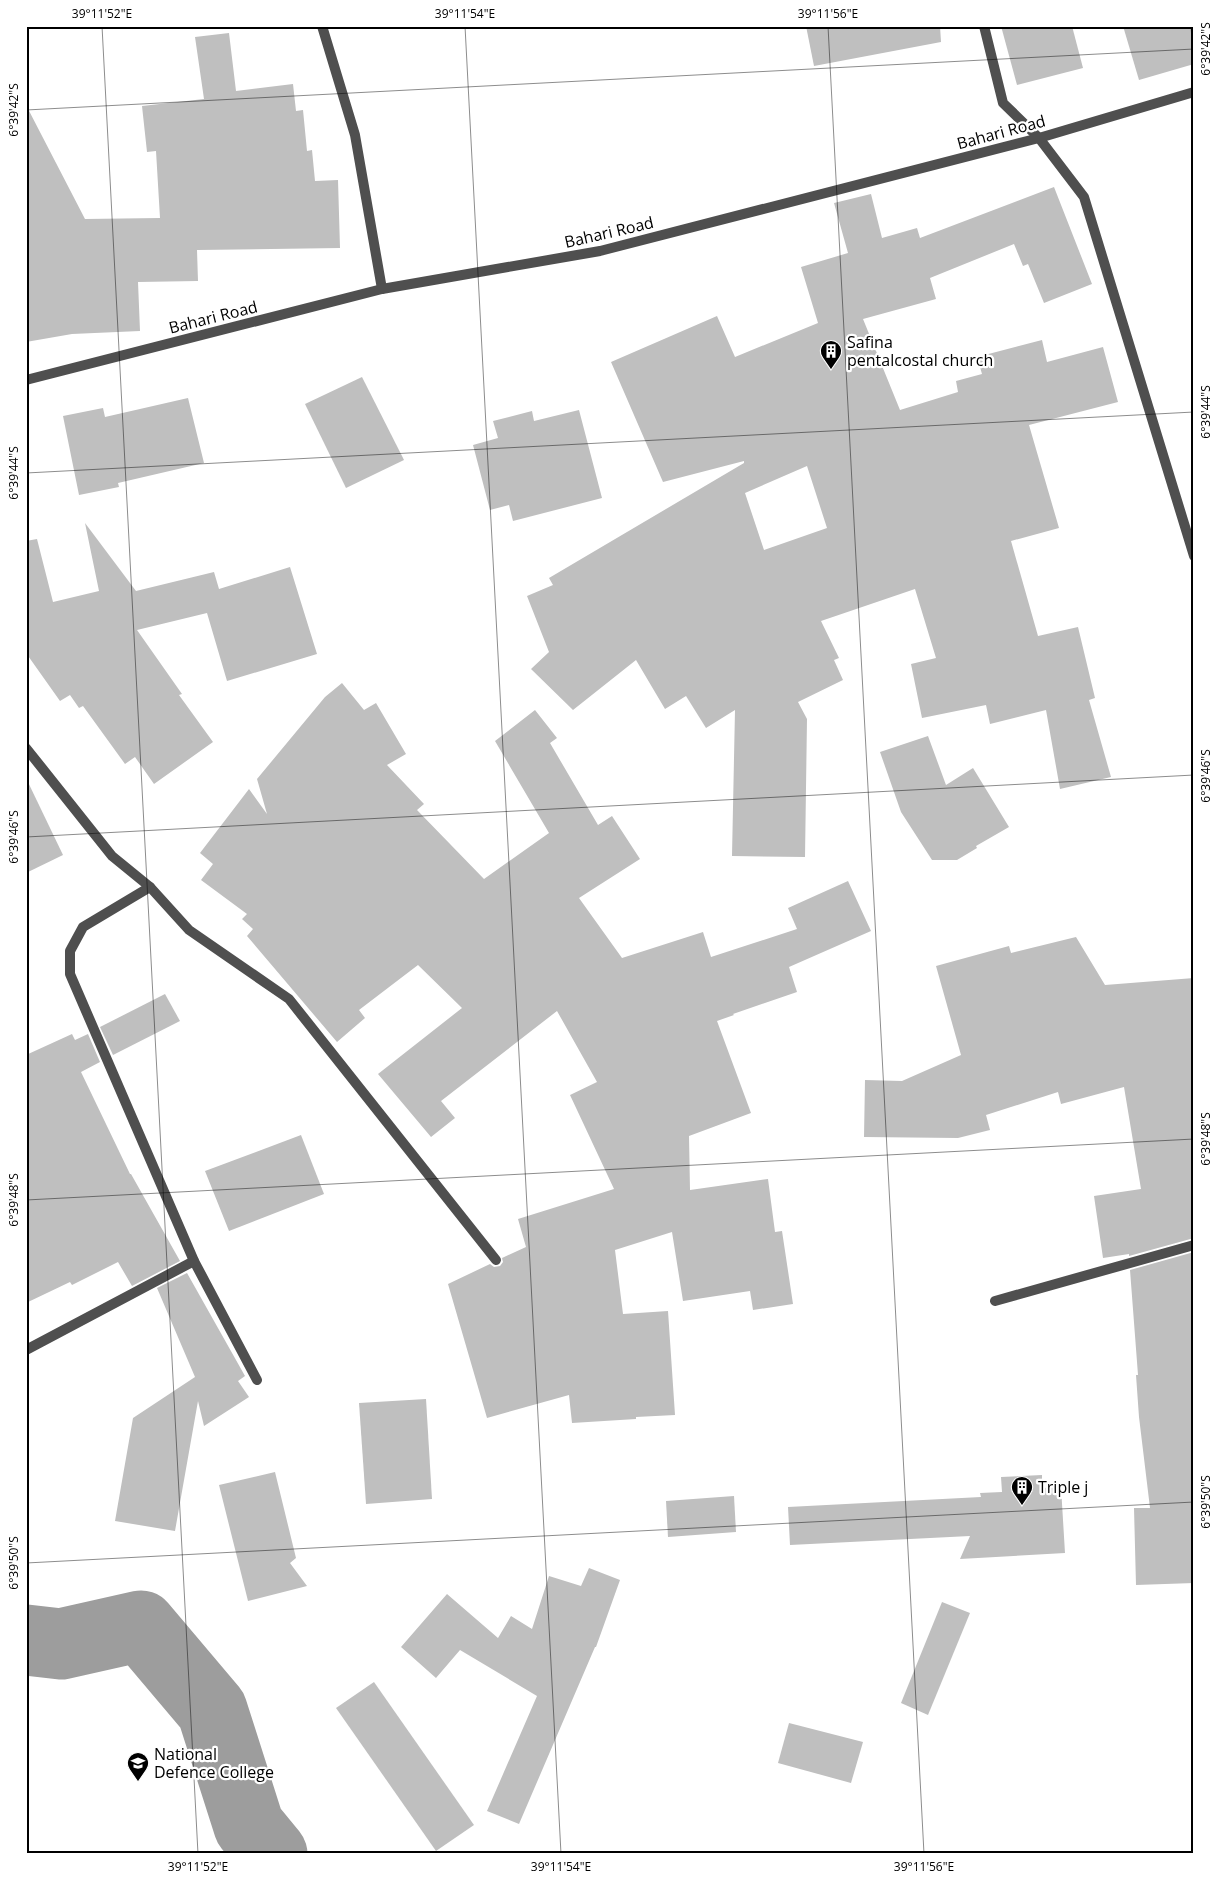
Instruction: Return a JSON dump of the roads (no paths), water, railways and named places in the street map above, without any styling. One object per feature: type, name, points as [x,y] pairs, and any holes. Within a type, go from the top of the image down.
[{"type":"street","points":[[322,26],[355,135],[382,289]]},
{"type":"street","points":[[984,26],[1003,103],[1039,138],[1084,197],[1194,556]]},
{"type":"street","name":"Bahari Road","points":[[26,380],[382,289],[600,251],[1039,138],[1194,92]]},
{"type":"street","points":[[26,748],[112,856],[150,887],[189,930],[289,999],[496,1260]]},
{"type":"street","points":[[150,887],[83,927],[70,951],[70,974],[194,1261],[257,1380]]},
{"type":"street","points":[[995,1300],[1194,1246]]},
{"type":"street","points":[[26,1350],[194,1261]]},
{"type":"waterway","points":[[26,1640],[61,1644],[141,1626],[212,1710],[249,1826],[272,1854]]},
{"type":"place","name":"Safina pentalcostal church","points":[[831,370]]},
{"type":"place","name":"Triple j","points":[[1022,1506]]},
{"type":"place","name":"National Defence College","points":[[138,1782]]}]
